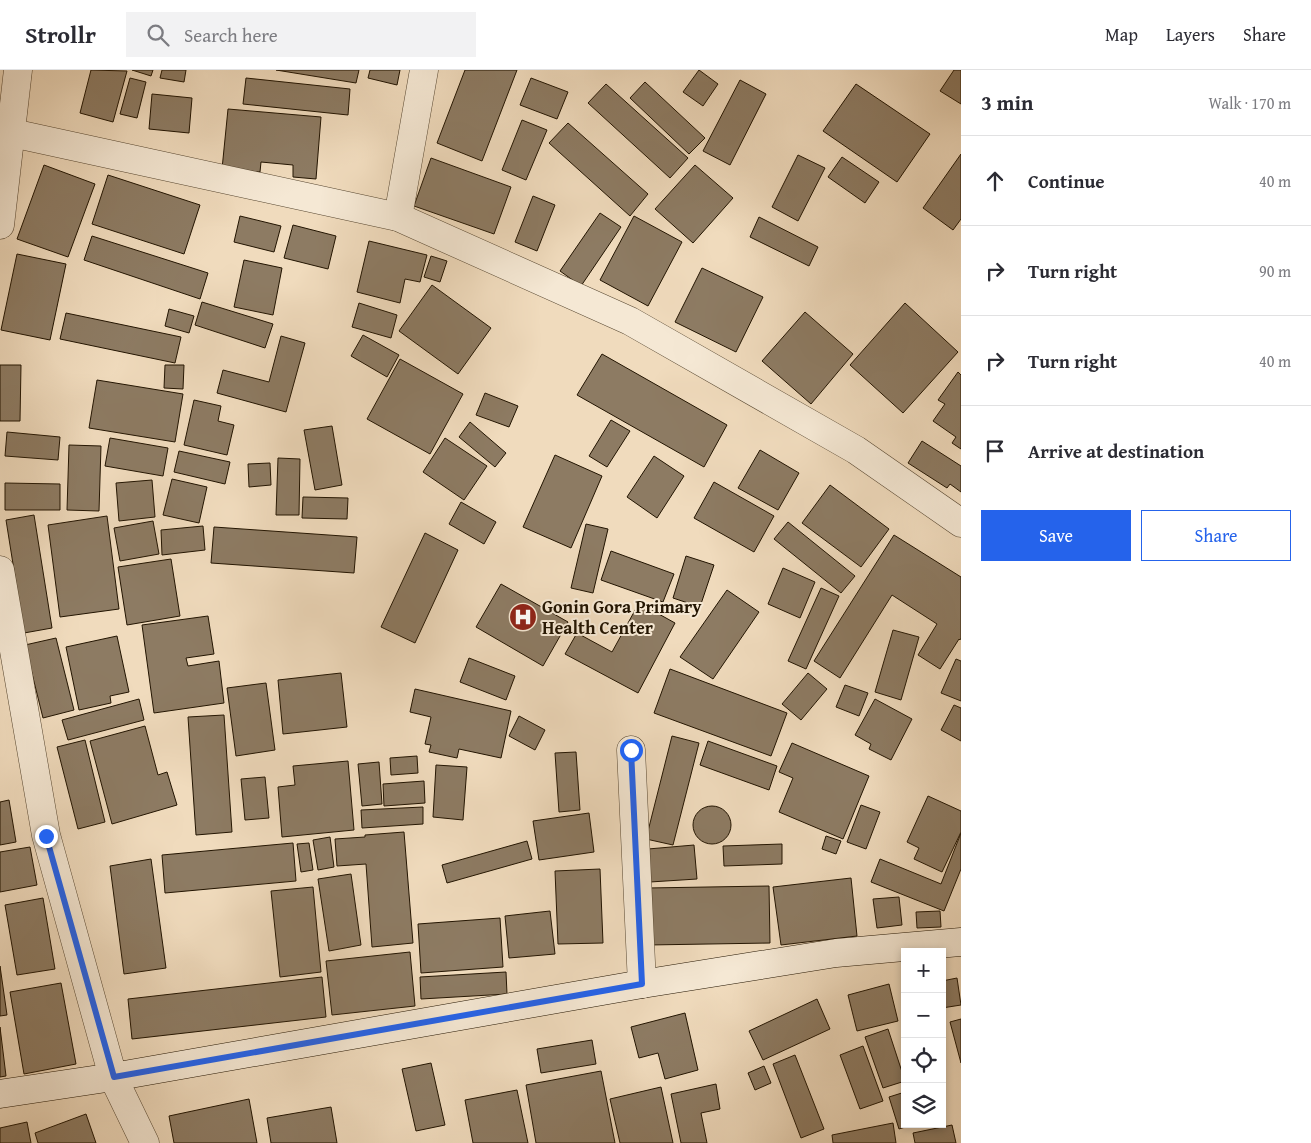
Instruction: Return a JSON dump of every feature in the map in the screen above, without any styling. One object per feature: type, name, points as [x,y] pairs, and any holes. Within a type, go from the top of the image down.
[{"type":"street","points":[[0,226],[18,70]]},
{"type":"street","points":[[398,217],[424,70]]},
{"type":"street","points":[[12,133],[398,217],[630,321],[856,450],[961,523]]},
{"type":"street","points":[[0,570],[46,836],[114,1077],[145,1143]]},
{"type":"street","points":[[631,750],[642,984]]},
{"type":"street","points":[[0,1094],[114,1077],[642,984],[836,953],[961,942]]},
{"type":"building","points":[[91,70],[127,71],[113,122],[80,113]]},
{"type":"building","points":[[132,70],[153,70],[151,76]]},
{"type":"building","points":[[162,70],[186,70],[184,82],[160,78]]},
{"type":"building","points":[[276,70],[359,70],[356,83]]},
{"type":"building","points":[[370,70],[400,70],[397,85],[368,78]]},
{"type":"building","points":[[465,70],[517,70],[482,161],[437,143]]},
{"type":"building","points":[[699,70],[718,84],[703,106],[683,92]]},
{"type":"building","points":[[954,70],[961,70],[961,104],[940,91]]},
{"type":"building","points":[[130,78],[146,82],[137,118],[120,114]]},
{"type":"building","points":[[246,78],[350,89],[348,115],[243,104]]},
{"type":"building","points":[[531,78],[568,92],[557,119],[520,105]]},
{"type":"building","points":[[740,80],[766,94],[730,165],[703,151]]},
{"type":"building","points":[[645,82],[705,138],[689,154],[630,98]]},
{"type":"building","points":[[606,84],[688,158],[670,178],[588,103]]},
{"type":"building","points":[[856,84],[930,134],[897,182],[823,131]]},
{"type":"building","points":[[152,94],[192,98],[189,133],[149,129]]},
{"type":"building","points":[[228,109],[321,117],[316,179],[293,177],[293,165],[261,162],[260,172],[222,169]]},
{"type":"building","points":[[522,120],[547,130],[526,180],[502,170]]},
{"type":"building","points":[[568,123],[648,194],[630,216],[549,143]]},
{"type":"building","points":[[961,154],[961,219],[953,230],[923,208]]},
{"type":"building","points":[[798,155],[825,168],[798,221],[772,207]]},
{"type":"building","points":[[842,157],[879,182],[865,203],[828,177]]},
{"type":"building","points":[[431,158],[511,187],[494,234],[414,206]]},
{"type":"building","points":[[44,165],[95,184],[68,257],[17,239]]},
{"type":"building","points":[[695,165],[733,198],[693,243],[655,209]]},
{"type":"building","points":[[108,175],[200,205],[184,254],[92,224]]},
{"type":"building","points":[[533,196],[555,205],[537,251],[515,242]]},
{"type":"building","points":[[600,213],[621,227],[581,286],[560,271]]},
{"type":"building","points":[[240,216],[281,226],[274,252],[234,242]]},
{"type":"building","points":[[634,216],[682,242],[648,306],[600,280]]},
{"type":"building","points":[[759,217],[818,247],[809,266],[750,237]]},
{"type":"building","points":[[293,225],[336,236],[328,269],[284,258]]},
{"type":"building","points":[[92,236],[208,273],[200,299],[84,260]]},
{"type":"building","points":[[369,241],[427,255],[420,282],[405,279],[400,303],[357,292]]},
{"type":"building","points":[[17,254],[66,264],[50,340],[1,330]]},
{"type":"building","points":[[431,256],[447,261],[440,282],[424,277]]},
{"type":"building","points":[[244,260],[282,268],[273,315],[234,307]]},
{"type":"building","points":[[702,268],[763,297],[736,352],[675,322]]},
{"type":"building","points":[[432,285],[491,328],[458,374],[399,331]]},
{"type":"building","points":[[202,302],[273,324],[265,348],[195,325]]},
{"type":"building","points":[[359,303],[397,315],[391,338],[352,327]]},
{"type":"building","points":[[905,303],[958,352],[903,413],[850,365]]},
{"type":"building","points":[[169,309],[194,316],[189,333],[165,326]]},
{"type":"building","points":[[805,312],[853,354],[811,404],[762,361]]},
{"type":"building","points":[[66,313],[181,337],[175,363],[60,339]]},
{"type":"building","points":[[363,335],[399,355],[387,377],[351,356]]},
{"type":"building","points":[[281,336],[305,343],[286,412],[217,393],[223,370],[269,382]]},
{"type":"building","points":[[602,354],[727,425],[704,467],[577,395]]},
{"type":"building","points":[[400,359],[463,394],[430,454],[367,419]]},
{"type":"building","points":[[0,365],[21,365],[20,421],[0,421]]},
{"type":"building","points":[[165,365],[184,365],[183,389],[164,388]]},
{"type":"building","points":[[958,372],[961,375],[961,449],[952,443],[956,437],[933,421],[945,404],[938,400]]},
{"type":"building","points":[[97,380],[183,394],[175,442],[89,428]]},
{"type":"building","points":[[485,393],[518,406],[509,427],[476,415]]},
{"type":"building","points":[[194,400],[221,406],[218,421],[234,425],[227,455],[184,445]]},
{"type":"building","points":[[611,420],[630,431],[607,467],[589,456]]},
{"type":"building","points":[[470,422],[506,453],[495,467],[459,437]]},
{"type":"building","points":[[332,426],[342,485],[315,490],[304,430]]},
{"type":"building","points":[[7,432],[60,437],[58,460],[5,456]]},
{"type":"building","points":[[110,438],[168,448],[163,476],[105,466]]},
{"type":"building","points":[[445,438],[487,466],[464,500],[423,472]]},
{"type":"building","points":[[922,441],[961,466],[961,492],[950,484],[947,488],[908,463]]},
{"type":"building","points":[[69,445],[101,446],[99,511],[67,510]]},
{"type":"building","points":[[760,450],[799,473],[778,510],[738,488]]},
{"type":"building","points":[[179,451],[230,462],[225,484],[174,472]]},
{"type":"building","points":[[555,455],[602,476],[571,548],[523,527]]},
{"type":"building","points":[[654,456],[684,476],[657,518],[627,497]]},
{"type":"building","points":[[278,458],[300,459],[299,515],[276,515]]},
{"type":"building","points":[[270,463],[271,485],[249,487],[248,464]]},
{"type":"building","points":[[172,479],[207,487],[199,523],[163,515]]},
{"type":"building","points":[[152,480],[155,517],[119,521],[116,483]]},
{"type":"building","points":[[714,482],[774,516],[754,552],[694,518]]},
{"type":"building","points":[[5,483],[60,484],[60,510],[5,510]]},
{"type":"building","points":[[830,485],[889,529],[861,567],[802,523]]},
{"type":"building","points":[[303,497],[348,498],[347,519],[302,518]]},
{"type":"building","points":[[461,502],[496,522],[484,544],[449,524]]},
{"type":"building","points":[[34,515],[52,628],[24,633],[6,520]]},
{"type":"building","points":[[107,516],[119,609],[60,617],[48,525]]},
{"type":"building","points":[[153,521],[159,554],[120,561],[114,528]]},
{"type":"building","points":[[788,522],[855,576],[841,593],[774,539]]},
{"type":"building","points":[[586,524],[608,529],[593,593],[571,588]]},
{"type":"building","points":[[203,526],[205,550],[162,555],[161,530]]},
{"type":"building","points":[[214,527],[357,537],[354,573],[211,563]]},
{"type":"building","points":[[425,533],[458,550],[415,643],[381,627]]},
{"type":"building","points":[[894,535],[961,577],[961,638],[940,669],[918,655],[937,624],[892,595],[840,678],[814,661]]},
{"type":"building","points":[[611,551],[674,574],[663,602],[601,580]]},
{"type":"building","points":[[686,556],[714,565],[700,607],[673,598]]},
{"type":"building","points":[[171,559],[180,616],[127,625],[118,567]]},
{"type":"building","points":[[783,568],[815,582],[800,618],[768,604]]},
{"type":"building","points":[[501,584],[568,622],[543,666],[476,627]]},
{"type":"building","points":[[821,588],[839,596],[806,669],[788,661]]},
{"type":"building","points":[[727,590],[759,612],[713,679],[680,657]]},
{"type":"building","points":[[639,603],[675,623],[638,693],[565,654],[577,633],[612,652]]},
{"type":"building","points":[[208,616],[214,654],[186,658],[188,666],[219,661],[224,703],[154,713],[142,625]]},
{"type":"building","points":[[893,630],[919,637],[901,700],[875,692]]},
{"type":"building","points":[[117,636],[129,692],[110,696],[111,703],[79,710],[66,647]]},
{"type":"building","points":[[56,638],[74,710],[43,718],[25,645]]},
{"type":"building","points":[[469,658],[515,676],[506,700],[460,682]]},
{"type":"building","points":[[956,659],[961,661],[961,701],[941,693]]},
{"type":"building","points":[[670,669],[787,713],[771,756],[654,713]]},
{"type":"building","points":[[341,673],[347,727],[283,734],[278,680]]},
{"type":"building","points":[[808,673],[827,689],[801,720],[782,704]]},
{"type":"building","points":[[266,683],[275,750],[236,756],[227,688]]},
{"type":"building","points":[[845,685],[868,693],[859,716],[836,707]]},
{"type":"building","points":[[415,689],[511,711],[501,758],[459,749],[457,758],[429,752],[431,745],[425,744],[431,717],[410,712]]},
{"type":"building","points":[[139,699],[144,720],[68,740],[62,720]]},
{"type":"building","points":[[875,699],[912,719],[891,760],[869,749],[871,744],[855,735]]},
{"type":"building","points":[[954,705],[961,708],[961,741],[941,730]]},
{"type":"building","points":[[224,715],[232,832],[196,835],[188,717]]},
{"type":"building","points":[[519,716],[545,730],[535,750],[509,736]]},
{"type":"building","points":[[145,726],[158,775],[167,772],[177,805],[112,824],[90,741]]},
{"type":"building","points":[[672,736],[699,743],[673,845],[646,839]]},
{"type":"building","points":[[85,740],[105,822],[78,829],[57,747]]},
{"type":"building","points":[[708,741],[777,766],[769,790],[700,765]]},
{"type":"building","points":[[792,743],[869,776],[843,839],[779,812],[793,778],[779,772]]},
{"type":"building","points":[[576,752],[580,810],[559,812],[555,753]]},
{"type":"building","points":[[417,756],[418,773],[391,775],[390,758]]},
{"type":"building","points":[[348,761],[354,830],[282,837],[278,787],[295,785],[293,766]]},
{"type":"building","points":[[379,762],[382,804],[362,806],[358,764]]},
{"type":"building","points":[[436,765],[467,767],[463,820],[433,817]]},
{"type":"building","points":[[265,777],[269,818],[245,820],[241,779]]},
{"type":"building","points":[[424,781],[425,803],[384,806],[383,784]]},
{"type":"building","points":[[928,796],[961,811],[961,832],[942,872],[914,859],[919,848],[907,842]]},
{"type":"building","points":[[9,800],[16,842],[0,845],[0,802]]},
{"type":"building","points":[[861,805],[880,812],[866,849],[847,842]]},
{"type":"building","points":[[712,806],[725,812],[731,825],[725,838],[712,844],[699,838],[693,825],[699,812]]},
{"type":"building","points":[[423,807],[423,824],[362,828],[361,810]]},
{"type":"building","points":[[589,813],[594,852],[539,860],[533,821]]},
{"type":"building","points":[[404,832],[413,943],[372,947],[366,864],[337,866],[335,839]]},
{"type":"building","points":[[961,833],[961,869],[944,911],[871,882],[880,859],[941,884]]},
{"type":"building","points":[[826,836],[841,841],[836,854],[822,849]]},
{"type":"building","points":[[330,837],[334,867],[318,870],[313,840]]},
{"type":"building","points":[[527,841],[532,859],[447,883],[442,865]]},
{"type":"building","points":[[293,843],[296,881],[165,893],[162,855]]},
{"type":"building","points":[[309,843],[313,870],[301,872],[297,844]]},
{"type":"building","points":[[782,844],[782,864],[724,866],[723,846]]},
{"type":"building","points":[[694,845],[697,879],[650,882],[648,849]]},
{"type":"building","points":[[30,847],[37,885],[0,892],[0,852]]},
{"type":"building","points":[[151,859],[166,968],[124,974],[110,866]]},
{"type":"building","points":[[600,869],[603,943],[558,944],[555,871]]},
{"type":"building","points":[[351,874],[361,945],[329,951],[318,879]]},
{"type":"building","points":[[851,878],[857,936],[781,945],[773,887]]},
{"type":"building","points":[[769,886],[770,943],[648,945],[647,888]]},
{"type":"building","points":[[313,887],[321,972],[280,977],[271,891]]},
{"type":"building","points":[[899,897],[902,925],[877,928],[873,899]]},
{"type":"building","points":[[43,898],[55,969],[17,975],[5,905]]},
{"type":"building","points":[[550,911],[555,954],[509,958],[505,916]]},
{"type":"building","points":[[940,911],[941,927],[917,928],[916,912]]},
{"type":"building","points":[[500,918],[503,967],[421,973],[418,924]]},
{"type":"building","points":[[410,952],[415,1006],[332,1015],[326,961]]},
{"type":"building","points":[[0,966],[7,1015],[0,1016]]},
{"type":"building","points":[[506,972],[507,994],[421,999],[420,977]]},
{"type":"building","points":[[322,977],[326,1017],[132,1039],[128,999]]},
{"type":"building","points":[[957,978],[961,1005],[946,1007],[946,980]]},
{"type":"building","points":[[61,983],[76,1064],[24,1074],[10,992]]},
{"type":"building","points":[[889,984],[898,1021],[857,1031],[848,995]]},
{"type":"building","points":[[817,999],[830,1029],[763,1060],[749,1031]]},
{"type":"building","points":[[685,1013],[698,1070],[665,1079],[658,1053],[639,1058],[631,1027]]},
{"type":"building","points":[[961,1019],[961,1063],[950,1022]]},
{"type":"building","points":[[0,1027],[6,1076],[0,1077]]},
{"type":"building","points":[[888,1029],[901,1069],[901,1082],[883,1088],[865,1037]]},
{"type":"building","points":[[592,1040],[596,1064],[541,1073],[537,1049]]},
{"type":"building","points":[[863,1046],[883,1101],[860,1109],[840,1055]]},
{"type":"building","points":[[795,1055],[824,1129],[801,1138],[773,1064]]},
{"type":"building","points":[[431,1063],[445,1125],[416,1131],[402,1069]]},
{"type":"building","points":[[764,1066],[771,1083],[755,1090],[748,1073]]},
{"type":"building","points":[[601,1071],[615,1143],[536,1143],[526,1085]]},
{"type":"building","points":[[716,1084],[720,1109],[701,1113],[707,1143],[681,1143],[671,1094]]},
{"type":"building","points":[[661,1087],[673,1143],[620,1143],[610,1099]]},
{"type":"building","points":[[517,1090],[528,1143],[473,1143],[465,1100]]},
{"type":"building","points":[[901,1093],[902,1128],[899,1129],[889,1097]]},
{"type":"building","points":[[249,1099],[257,1143],[174,1143],[169,1116]]},
{"type":"building","points":[[331,1107],[337,1143],[271,1143],[267,1118]]},
{"type":"building","points":[[86,1114],[96,1143],[38,1143],[35,1133]]},
{"type":"building","points":[[27,1122],[31,1143],[0,1143],[0,1128]]},
{"type":"building","points":[[893,1123],[896,1143],[833,1143],[832,1135]]},
{"type":"building","points":[[952,1125],[956,1143],[915,1143],[913,1133],[946,1128],[946,1126]]},
{"type":"place","name":"Gonin Gora Primary Health Center","points":[[523,617]]},
{"type":"route","points":[[46,836],[114,1077],[642,984],[631,750]]}]
